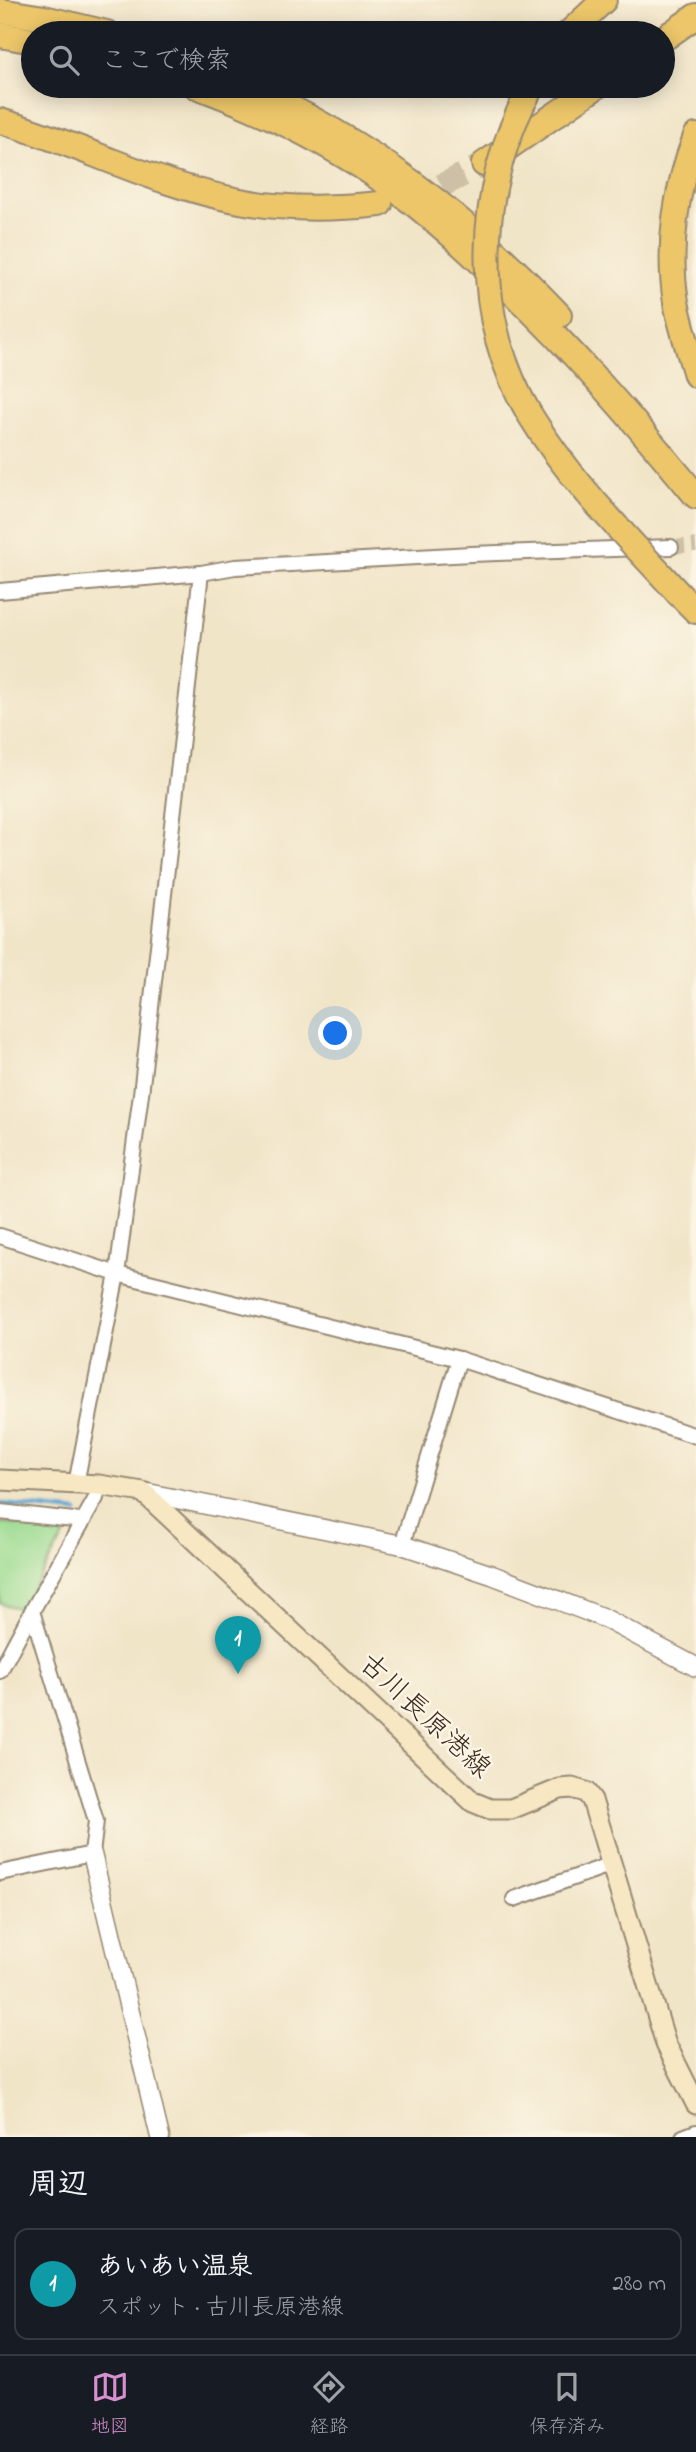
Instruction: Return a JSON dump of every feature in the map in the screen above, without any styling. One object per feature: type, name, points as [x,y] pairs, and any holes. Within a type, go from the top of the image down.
[{"type":"highway","points":[[582,21],[604,0]]},
{"type":"highway","points":[[0,11],[57,21]]},
{"type":"highway","points":[[675,31],[696,16]]},
{"type":"highway","points":[[0,35],[21,39]]},
{"type":"highway","points":[[229,98],[348,159],[445,218],[518,272],[593,354],[654,432],[696,495]]},
{"type":"highway","points":[[269,98],[343,135],[396,170],[445,218]]},
{"type":"highway","points":[[526,98],[508,134],[491,205],[488,270],[493,320],[516,387],[549,442],[609,518],[688,602]]},
{"type":"highway","points":[[484,164],[580,98]]},
{"type":"highway","points":[[0,121],[75,145],[168,181],[240,201],[297,208],[380,204]]},
{"type":"highway","points":[[696,136],[674,221],[673,246],[676,300],[696,375]]},
{"type":"main road","points":[[0,1480],[99,1485],[143,1492]]},
{"type":"main road","name":"古川長原港線","points":[[143,1492],[472,1802],[490,1809],[511,1809],[560,1789],[586,1792],[592,1800],[666,2044],[696,2104]]},
{"type":"street","points":[[0,591],[201,573],[235,567],[671,547]]},
{"type":"street","points":[[76,1484],[117,1274],[141,1094],[201,573]]},
{"type":"street","points":[[0,1236],[117,1274],[459,1359],[696,1436]]},
{"type":"street","points":[[401,1545],[459,1359]]},
{"type":"street","points":[[0,1671],[96,1498],[99,1485]]},
{"type":"street","points":[[143,1492],[401,1545],[492,1575],[604,1618],[696,1668]]},
{"type":"street","points":[[0,1512],[83,1521]]},
{"type":"street","points":[[32,1611],[96,1821],[92,1854],[160,2137]]},
{"type":"street","points":[[0,1873],[92,1854]]},
{"type":"street","points":[[514,1899],[612,1864]]},
{"type":"street","points":[[683,2137],[696,2132]]},
{"type":"green space","points":[[0,1522],[67,1531],[21,1609],[0,1603]]},
{"type":"waterway","points":[[0,1504],[77,1512]]},
{"type":"tunnel","points":[[407,196],[437,188],[484,164]]},
{"type":"tunnel","points":[[671,547],[696,545]]},
{"type":"place","name":"あいあい温泉","points":[[238,1674]]}]
